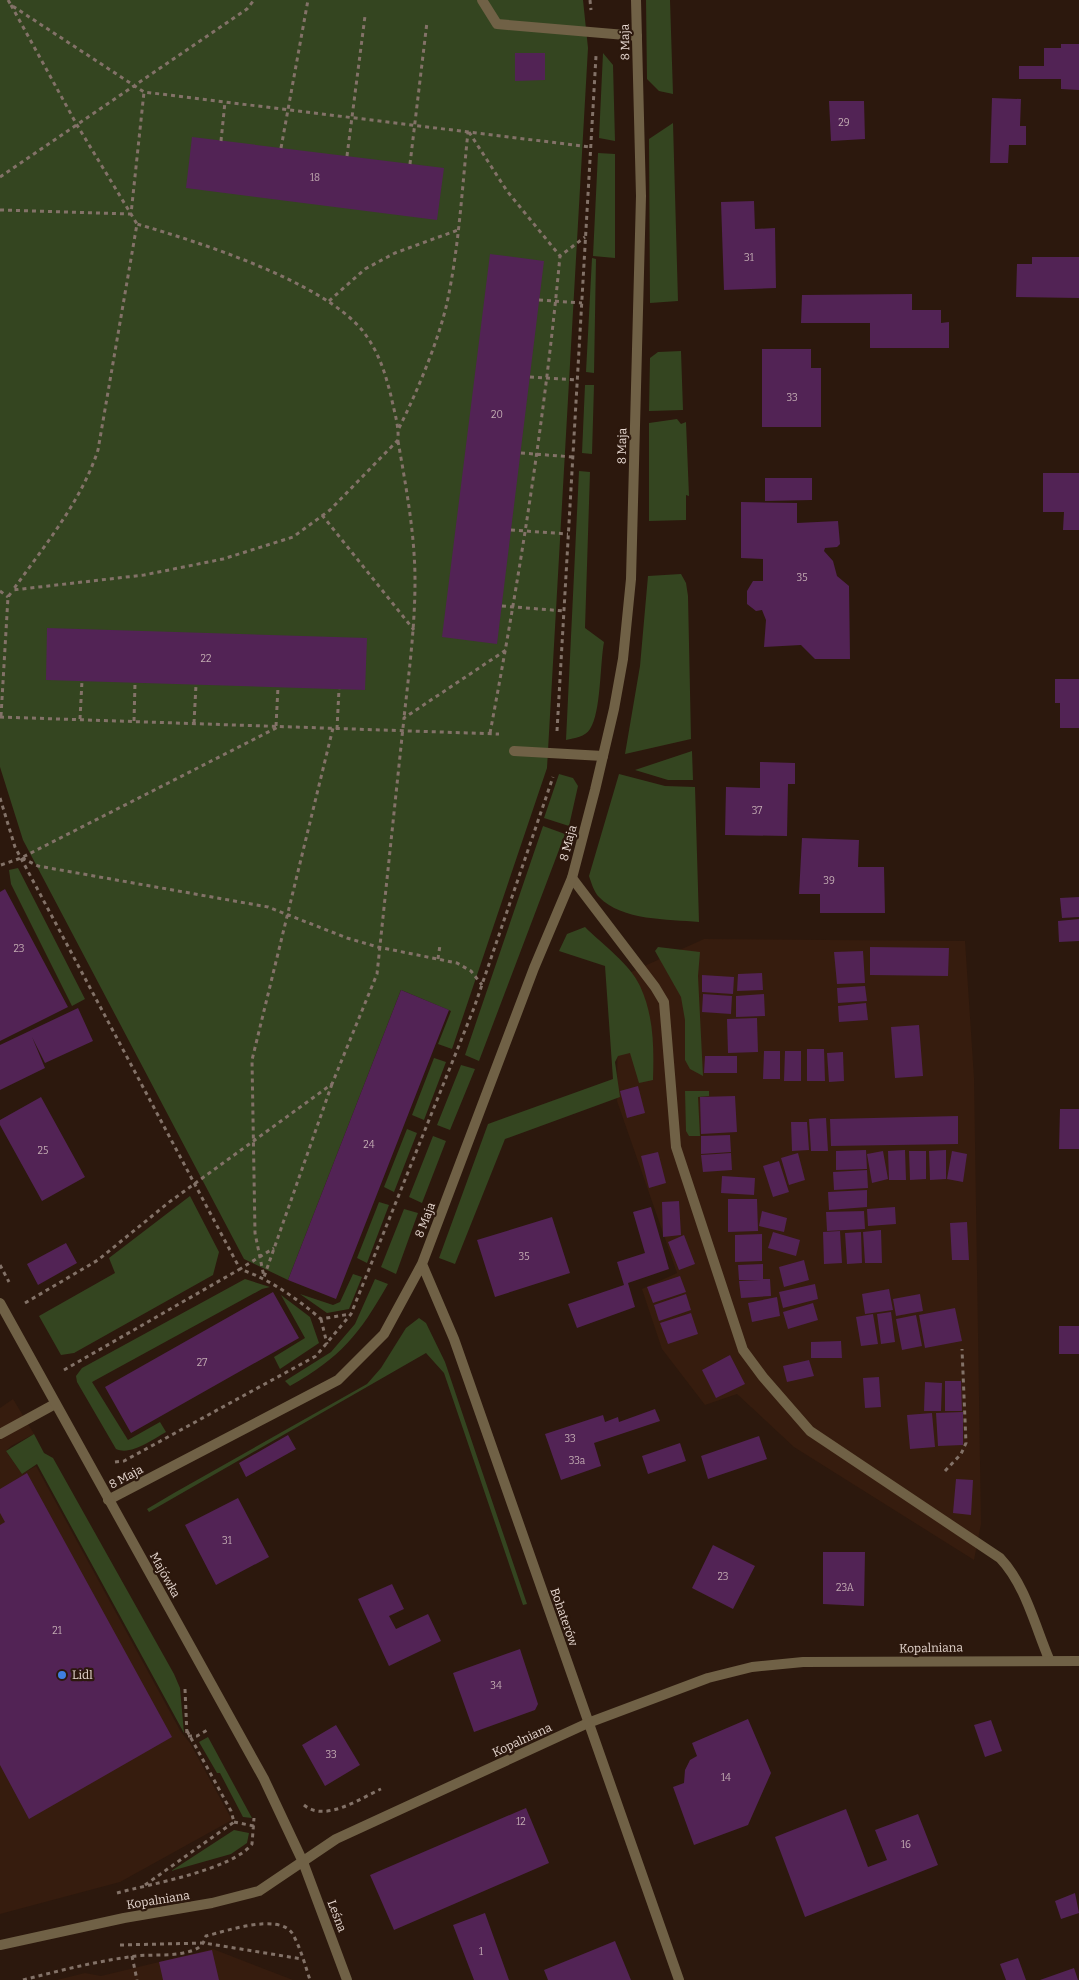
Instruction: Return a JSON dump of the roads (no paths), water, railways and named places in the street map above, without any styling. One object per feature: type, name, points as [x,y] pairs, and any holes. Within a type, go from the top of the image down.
[{"type":"street","points":[[482,0],[497,24],[637,36]]},
{"type":"street","name":"8 Maja","points":[[108,1500],[338,1380],[384,1334],[422,1264],[534,968],[572,878],[603,756],[623,659],[631,579],[641,196],[636,0]]},
{"type":"street","points":[[514,751],[603,756]]},
{"type":"street","points":[[572,878],[655,987],[664,1002],[668,1026],[676,1147],[743,1350],[763,1377],[810,1431],[1000,1558],[1009,1568],[1018,1584],[1049,1660]]},
{"type":"street","name":"Bohaterów","points":[[422,1264],[454,1339],[679,1980]]},
{"type":"street","name":"Majówka","points":[[0,1303],[54,1404],[264,1778],[303,1862]]},
{"type":"street","points":[[0,1434],[54,1404]]},
{"type":"street","name":"Kopalniana","points":[[0,1945],[124,1918],[212,1904],[250,1893],[271,1884],[336,1839],[588,1723],[708,1678],[752,1667],[803,1662],[1079,1661]]},
{"type":"street","name":"Leśna","points":[[303,1862],[348,1980]]},
{"type":"place","name":"Lidl","points":[[62,1675]]}]
